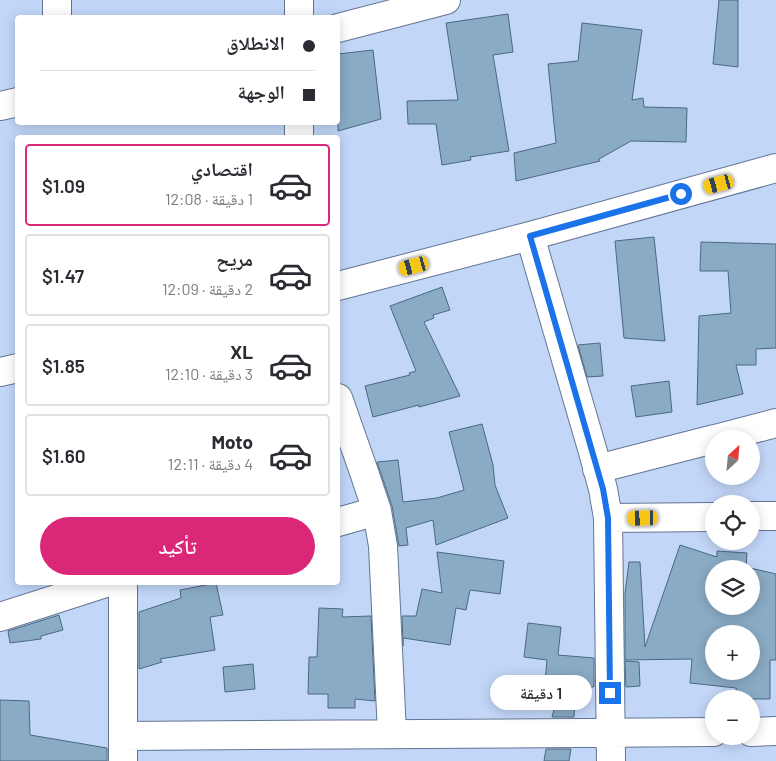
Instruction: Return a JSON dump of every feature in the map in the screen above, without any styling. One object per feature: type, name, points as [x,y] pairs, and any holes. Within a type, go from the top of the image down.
[{"type":"street","points":[[57,0],[57,15]]},
{"type":"street","points":[[299,0],[299,15]]},
{"type":"street","points":[[340,27],[446,0]]},
{"type":"street","points":[[0,106],[15,103]]},
{"type":"street","points":[[340,285],[530,236],[776,168]]},
{"type":"street","points":[[530,236],[603,489],[608,518],[611,761]]},
{"type":"street","points":[[0,372],[15,369]]},
{"type":"street","points":[[340,404],[376,511],[383,546],[392,733]]},
{"type":"street","points":[[749,430],[776,423]]},
{"type":"street","points":[[597,469],[705,441]]},
{"type":"street","points":[[340,521],[376,511]]},
{"type":"street","points":[[760,516],[776,516]]},
{"type":"street","points":[[608,518],[705,517]]},
{"type":"street","points":[[0,617],[99,585]]},
{"type":"street","points":[[123,585],[123,748],[392,733],[705,732]]},
{"type":"street","points":[[760,732],[776,731]]},
{"type":"building","points":[[719,0],[738,0],[738,67],[713,64]]},
{"type":"building","points":[[508,14],[513,52],[493,55],[509,151],[470,157],[471,160],[442,165],[436,124],[408,124],[407,101],[458,100],[446,23]]},
{"type":"building","points":[[582,23],[642,30],[632,100],[643,98],[644,107],[687,108],[686,142],[631,141],[599,159],[600,161],[516,181],[514,153],[556,143],[548,64],[578,61]]},
{"type":"building","points":[[373,50],[381,119],[338,131],[338,125],[340,125],[340,54]]},
{"type":"building","points":[[654,237],[665,341],[624,338],[615,241]]},
{"type":"building","points":[[701,242],[776,244],[776,348],[756,349],[756,365],[736,365],[743,394],[697,405],[699,316],[731,313],[728,271],[700,271]]},
{"type":"building","points":[[442,287],[450,310],[433,315],[434,318],[424,322],[460,396],[373,417],[365,386],[410,375],[409,373],[416,371],[390,306]]},
{"type":"building","points":[[600,343],[603,376],[587,377],[578,345]]},
{"type":"building","points":[[669,381],[672,412],[636,417],[631,386]]},
{"type":"building","points":[[482,424],[493,465],[495,485],[508,518],[436,545],[433,520],[406,528],[408,545],[399,546],[392,506],[377,462],[398,460],[403,502],[437,498],[464,490],[449,432]]},
{"type":"building","points":[[680,545],[717,557],[717,551],[747,553],[746,560],[705,560],[705,615],[760,615],[760,570],[776,574],[776,660],[770,660],[770,699],[760,699],[760,690],[736,690],[736,688],[690,683],[692,659],[625,660],[625,593],[629,562],[640,562],[645,647]]},
{"type":"building","points":[[437,552],[504,561],[500,594],[470,590],[466,610],[456,608],[450,645],[403,638],[403,646],[402,616],[416,616],[422,589],[442,593]]},
{"type":"building","points":[[216,585],[223,615],[210,617],[215,650],[160,659],[162,662],[139,669],[139,612],[181,598],[180,590]]},
{"type":"building","points":[[319,608],[343,609],[342,617],[371,616],[375,701],[355,699],[355,708],[328,708],[328,694],[308,694],[309,657],[317,657]]},
{"type":"building","points":[[59,615],[63,630],[41,636],[41,639],[10,643],[8,631]]},
{"type":"building","points":[[528,623],[561,627],[558,655],[594,658],[594,687],[576,687],[574,717],[552,717],[555,706],[543,705],[547,660],[524,657]]},
{"type":"building","points":[[625,661],[639,662],[640,686],[626,687]]},
{"type":"building","points":[[253,664],[255,689],[225,692],[223,667]]},
{"type":"building","points":[[0,700],[29,701],[30,735],[107,748],[107,761],[0,761]]},
{"type":"building","points":[[546,749],[571,749],[569,761],[544,761]]},
{"type":"route","points":[[610,693],[608,518],[603,489],[530,236],[681,194]]}]
